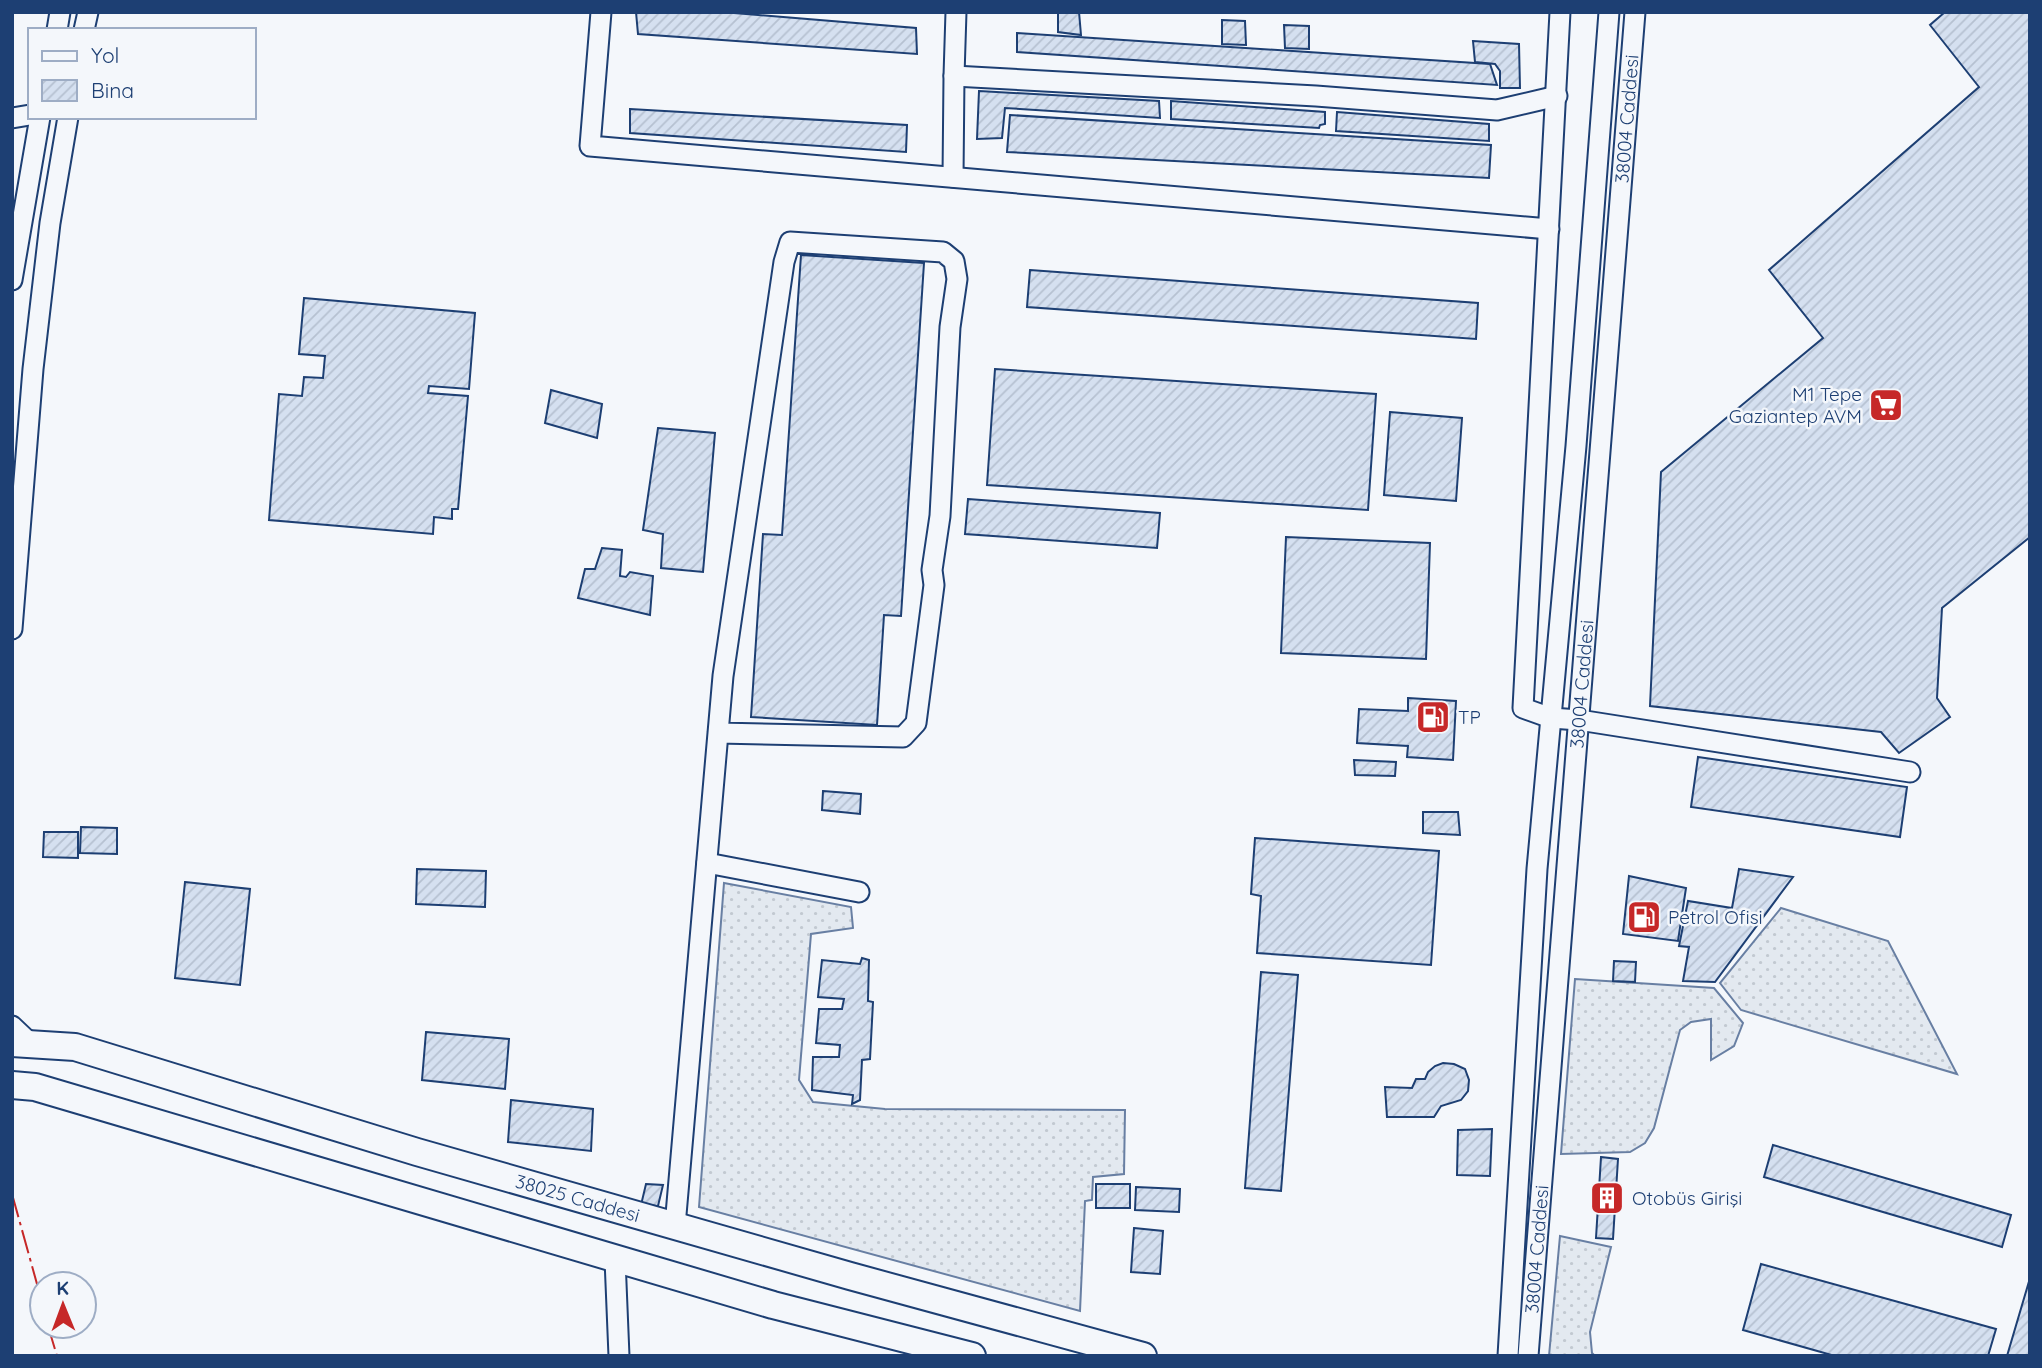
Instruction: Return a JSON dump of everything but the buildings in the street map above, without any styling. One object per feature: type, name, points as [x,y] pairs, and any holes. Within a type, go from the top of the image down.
[{"type":"main road","name":"38025 Caddesi","points":[[22,1043],[75,1047],[417,1152],[850,1276],[1143,1356]]},
{"type":"main road","points":[[12,1085],[35,1087],[773,1305],[972,1356]]},
{"type":"street","points":[[601,12],[590,146],[1549,229]]},
{"type":"street","points":[[953,177],[956,12]]},
{"type":"street","points":[[1560,12],[1524,708],[1551,718],[1579,720],[1910,772]]},
{"type":"street","name":"38004 Caddesi","points":[[1508,1356],[1537,869],[1576,446],[1609,12]]},
{"type":"street","name":"38004 Caddesi","points":[[1528,1356],[1635,12]]},
{"type":"street","points":[[954,76],[1497,110],[1557,96]]},
{"type":"street","points":[[12,280],[40,119]]},
{"type":"street","points":[[12,629],[16,547],[42,289],[68,119]]},
{"type":"street","points":[[675,1226],[707,863],[718,733],[723,676],[784,262],[790,242],[943,252],[954,261],[957,279],[950,327],[940,516],[932,570],[934,585],[916,723],[903,737],[718,733]]},
{"type":"street","points":[[1590,261],[1615,265]]},
{"type":"street","points":[[707,863],[859,892]]},
{"type":"street","points":[[12,1026],[22,1043]]},
{"type":"street","points":[[615,1259],[619,1356]]},
{"type":"shaded area","points":[[724,883],[851,907],[853,928],[811,934],[799,1080],[813,1102],[885,1109],[1125,1110],[1124,1174],[1093,1177],[1092,1200],[1085,1201],[1080,1311],[699,1207]]},
{"type":"shaded area","points":[[1781,908],[1888,941],[1957,1074],[1741,1010],[1720,983]]},
{"type":"shaded area","points":[[1575,979],[1714,988],[1743,1023],[1734,1046],[1711,1060],[1711,1019],[1691,1022],[1680,1030],[1654,1128],[1645,1143],[1630,1152],[1561,1154]]},
{"type":"shaded area","points":[[1560,1236],[1611,1247],[1590,1332],[1592,1353],[1595,1356],[1549,1356]]},
{"type":"power","points":[[12,1194],[33,1270]]},
{"type":"power","points":[[52,1340],[57,1356]]},
{"type":"place","name":"M1 Tepe Gaziantep AVM","points":[[1886,405]]},
{"type":"place","name":"TP","points":[[1433,717]]},
{"type":"place","name":"Petrol Ofisi","points":[[1644,917]]},
{"type":"place","name":"Otobüs Girişi","points":[[1607,1198]]}]
